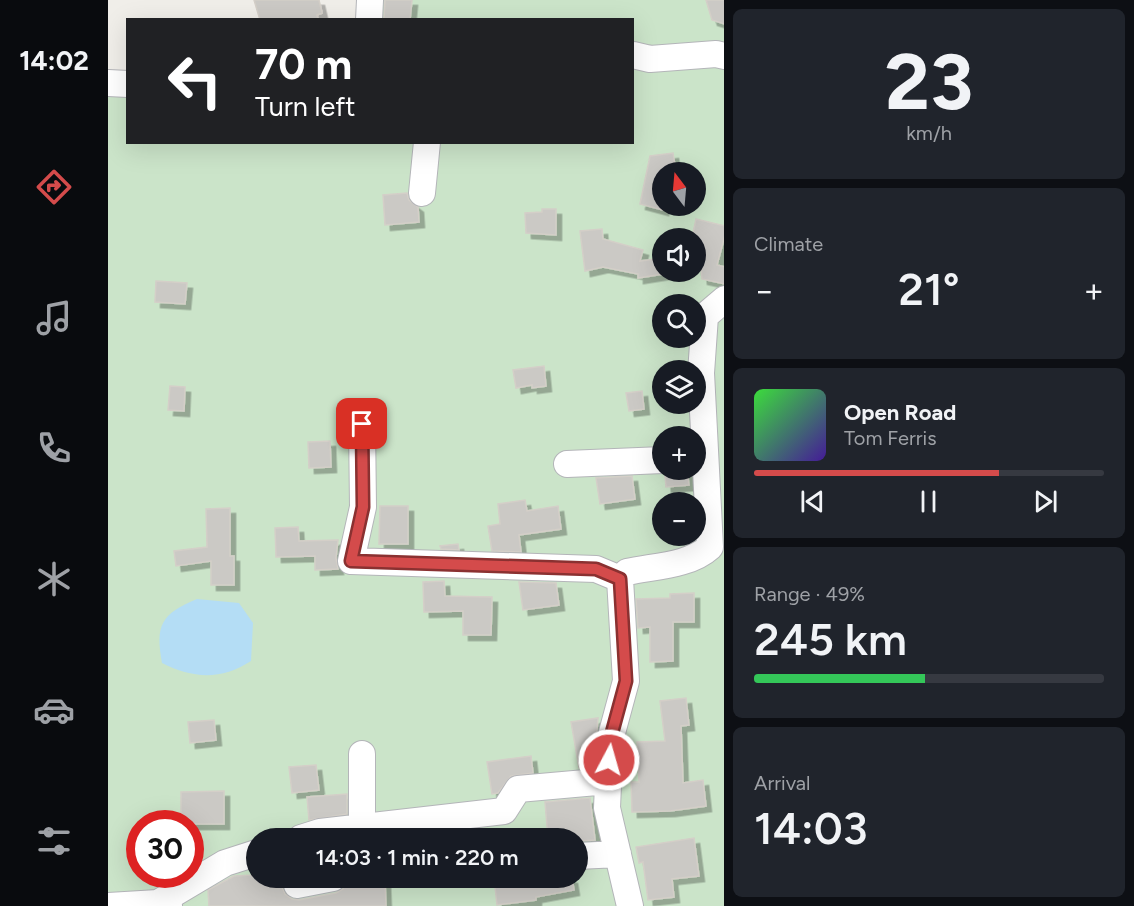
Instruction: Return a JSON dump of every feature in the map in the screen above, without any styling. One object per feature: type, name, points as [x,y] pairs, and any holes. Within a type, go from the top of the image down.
[{"type":"street","points":[[369,18],[370,0]]},
{"type":"street","points":[[634,54],[650,59],[716,54],[724,56]]},
{"type":"street","points":[[108,83],[126,84]]},
{"type":"street","points":[[422,193],[427,144]]},
{"type":"street","points":[[701,426],[701,372],[705,316],[724,299]]},
{"type":"street","points":[[362,424],[363,507],[351,561],[596,569],[620,579]]},
{"type":"street","points":[[567,464],[652,460]]},
{"type":"street","points":[[630,906],[607,808],[610,740],[626,681],[620,579],[627,572],[690,560],[703,554],[710,547],[703,480]]},
{"type":"street","points":[[362,754],[362,827]]},
{"type":"street","points":[[354,828],[504,811],[518,789],[608,781]]},
{"type":"street","points":[[588,856],[618,854]]},
{"type":"street","points":[[108,906],[163,905],[225,863],[246,856]]},
{"type":"green space","points":[[371,0],[724,0],[724,906],[108,906],[108,96],[126,96],[126,144],[634,144],[634,18],[370,18]]},
{"type":"water","points":[[197,599],[239,603],[253,623],[251,661],[229,672],[207,675],[185,672],[162,663],[159,639],[163,622],[175,610]]},
{"type":"building","points":[[254,0],[319,0],[322,13],[317,15],[318,18],[259,18]]},
{"type":"building","points":[[385,0],[412,0],[410,18],[384,18]]},
{"type":"building","points":[[706,0],[724,0],[724,24],[712,20]]},
{"type":"building","points":[[673,153],[674,162],[652,162],[652,207],[640,204],[650,156]]},
{"type":"building","points":[[407,193],[409,200],[418,207],[419,222],[385,225],[383,195]]},
{"type":"building","points":[[542,209],[556,209],[556,235],[526,233],[525,213],[542,212]]},
{"type":"building","points":[[696,219],[724,226],[724,239],[717,265],[724,267],[724,284],[706,280],[706,228],[694,228]]},
{"type":"building","points":[[602,229],[603,239],[643,250],[640,261],[652,259],[652,276],[638,278],[638,274],[603,267],[585,271],[580,231]]},
{"type":"building","points":[[156,281],[187,283],[185,304],[155,302]]},
{"type":"building","points":[[544,366],[546,386],[532,388],[532,385],[516,388],[513,370]]},
{"type":"building","points":[[170,386],[185,387],[184,411],[168,410]]},
{"type":"building","points":[[642,391],[644,409],[629,411],[626,393]]},
{"type":"building","points":[[330,441],[331,467],[309,468],[308,442]]},
{"type":"building","points":[[632,476],[635,499],[600,504],[596,478]]},
{"type":"building","points":[[665,480],[688,480],[689,485],[666,487]]},
{"type":"building","points":[[525,500],[527,511],[558,506],[561,529],[519,535],[521,552],[492,551],[488,526],[500,524],[498,504]]},
{"type":"building","points":[[380,506],[408,506],[408,544],[379,544]]},
{"type":"building","points":[[230,508],[230,556],[234,556],[234,585],[211,585],[211,561],[176,566],[174,551],[207,547],[206,509]]},
{"type":"building","points":[[298,527],[299,541],[338,540],[336,558],[338,569],[315,570],[315,556],[276,557],[275,528]]},
{"type":"building","points":[[458,544],[459,550],[441,549],[440,546]]},
{"type":"building","points":[[444,581],[445,596],[492,597],[491,635],[463,635],[463,611],[424,612],[423,582]]},
{"type":"building","points":[[519,582],[556,583],[559,605],[523,610]]},
{"type":"building","points":[[694,593],[694,622],[673,622],[673,661],[650,662],[650,627],[638,628],[636,599],[670,598],[670,594]]},
{"type":"building","points":[[686,698],[689,725],[681,726],[683,783],[703,780],[706,806],[670,811],[632,812],[631,782],[639,782],[637,742],[665,741],[660,701]]},
{"type":"building","points":[[598,718],[594,767],[579,768],[571,722]]},
{"type":"building","points":[[214,720],[216,740],[190,743],[188,722]]},
{"type":"building","points":[[531,756],[533,773],[511,776],[498,793],[492,794],[487,762]]},
{"type":"building","points":[[316,765],[319,790],[292,793],[289,767]]},
{"type":"building","points":[[224,791],[224,824],[204,824],[204,810],[181,810],[181,792]]},
{"type":"building","points":[[347,794],[347,814],[309,820],[307,797]]},
{"type":"building","points":[[590,798],[595,840],[588,840],[588,828],[547,828],[545,802]]},
{"type":"building","points":[[694,838],[699,876],[672,879],[674,897],[648,900],[643,862],[639,863],[636,847]]},
{"type":"building","points":[[246,875],[246,888],[282,888],[285,894],[292,899],[299,900],[336,893],[343,888],[385,888],[386,906],[209,906],[208,890],[234,876]]},
{"type":"building","points":[[495,888],[574,888],[574,890],[536,897],[536,900],[497,905]]},
{"type":"route","points":[[362,424],[363,507],[351,561],[596,569],[620,579],[626,681],[610,740],[609,760]]}]
